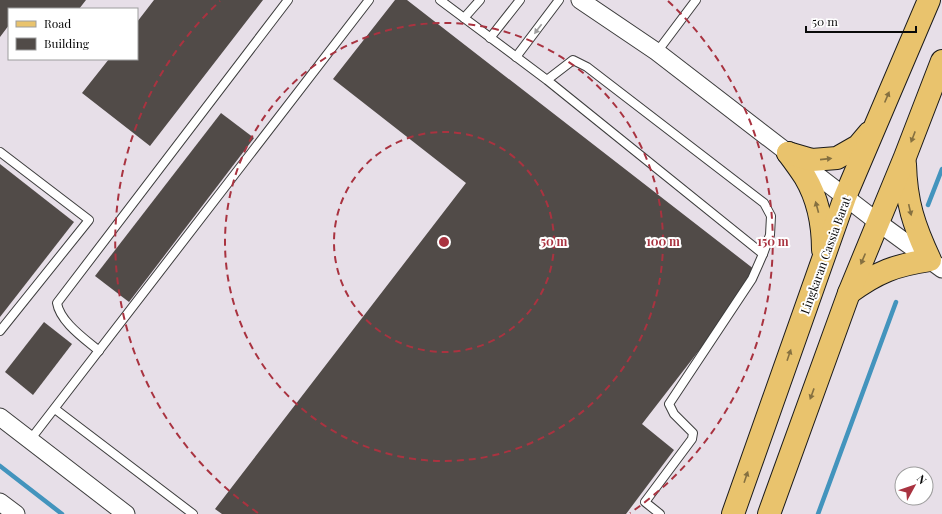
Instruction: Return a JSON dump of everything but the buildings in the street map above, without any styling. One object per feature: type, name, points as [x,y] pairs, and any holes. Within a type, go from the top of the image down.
[{"type":"main road","name":"Lingkaran Cassia Barat","points":[[733,514],[845,197],[929,0]]},
{"type":"main road","points":[[769,514],[849,293],[879,223],[942,61]]},
{"type":"main road","points":[[788,154],[812,160],[837,158],[858,146],[874,127]]},
{"type":"main road","points":[[788,154],[805,177],[816,203],[823,231],[823,260]]},
{"type":"main road","points":[[905,157],[906,184],[910,210],[918,236],[936,264]]},
{"type":"main road","points":[[849,293],[866,280],[885,270],[906,264],[936,264]]},
{"type":"street","points":[[580,0],[657,52],[788,154],[936,264]]},
{"type":"street","points":[[0,417],[126,514]]},
{"type":"street","points":[[0,502],[16,514]]},
{"type":"lane","points":[[99,351],[64,320],[58,310],[57,302],[288,0]]},
{"type":"lane","points":[[30,440],[369,0]]},
{"type":"lane","points":[[440,0],[547,80],[763,254]]},
{"type":"lane","points":[[464,18],[480,0]]},
{"type":"lane","points":[[490,38],[520,0]]},
{"type":"lane","points":[[516,57],[559,0]]},
{"type":"lane","points":[[657,52],[696,0]]},
{"type":"lane","points":[[547,80],[573,60],[587,67],[764,203],[770,216],[770,235],[752,279],[669,404],[674,414],[693,433],[692,439],[646,502],[660,514]]},
{"type":"lane","points":[[0,152],[89,220],[0,331]]},
{"type":"lane","points":[[55,409],[193,514]]},
{"type":"shaded area","points":[[0,0],[942,0],[942,514],[0,514]]},
{"type":"waterway","points":[[928,205],[942,169]]},
{"type":"waterway","points":[[818,514],[896,302]]},
{"type":"waterway","points":[[0,466],[62,514]]}]
